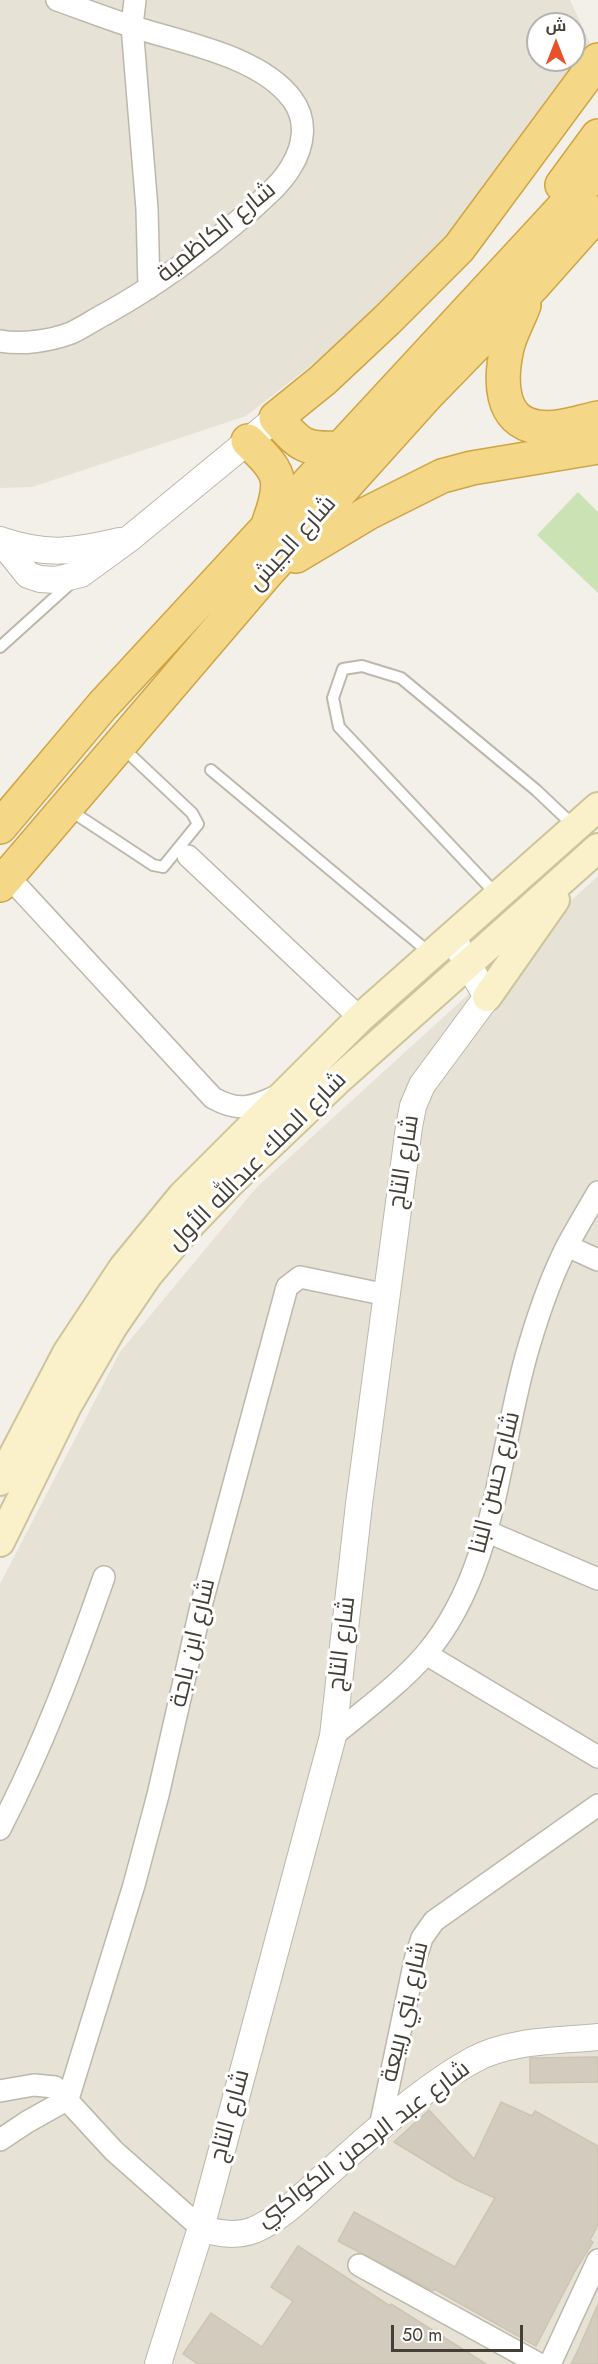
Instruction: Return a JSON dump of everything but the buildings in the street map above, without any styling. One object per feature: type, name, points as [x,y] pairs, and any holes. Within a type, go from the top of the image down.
[{"type":"highway","points":[[340,448],[318,449],[304,445],[276,418],[323,380],[459,248],[598,60]]},
{"type":"highway","points":[[598,136],[563,183],[521,277],[507,348],[503,386],[505,400],[520,420],[541,428],[560,427],[598,418]]},
{"type":"highway","name":"شارع الجيش","points":[[4,880],[264,576],[427,395],[521,277],[598,170]]},
{"type":"highway","name":"شارع الجيش","points":[[0,828],[103,705],[340,448],[521,277],[598,213]]},
{"type":"highway","points":[[248,441],[269,461],[279,482],[279,496],[269,523]]},
{"type":"highway","points":[[264,576],[368,513],[442,476],[472,468],[598,447]]},
{"type":"main road","name":"شارع الملك عبدالله الأول","points":[[0,1482],[67,1353],[123,1268],[182,1196],[360,1018],[598,807]]},
{"type":"main road","name":"شارع الملك عبدالله الأول","points":[[0,1542],[84,1375],[112,1328],[148,1275],[190,1225],[339,1078],[588,858]]},
{"type":"main road","points":[[487,997],[588,858]]},
{"type":"street","name":"شارع الكاظمية","points":[[0,341],[10,343],[42,341],[71,333],[149,288],[227,230],[278,186],[291,167],[301,145],[303,124],[294,102],[280,85],[256,69],[214,52],[57,0]]},
{"type":"street","points":[[135,0],[132,26],[147,209],[149,288]]},
{"type":"street","points":[[0,540],[28,575],[40,579],[56,580],[81,574],[129,539],[276,418]]},
{"type":"street","points":[[0,540],[23,548],[67,552],[129,539]]},
{"type":"street","points":[[188,856],[360,1018]]},
{"type":"street","points":[[4,880],[213,1098],[240,1108],[255,1106],[283,1094]]},
{"type":"street","points":[[442,946],[468,965],[487,997]]},
{"type":"street","name":"شارع التاج","points":[[158,2364],[201,2228],[333,1736],[387,1295],[413,1106],[422,1085],[487,997]]},
{"type":"street","name":"شارع حسن البنا","points":[[333,1736],[406,1675],[426,1654],[443,1629],[472,1576],[486,1531],[529,1347],[567,1246],[598,1192]]},
{"type":"street","points":[[567,1246],[598,1260]]},
{"type":"street","name":"شارع ابن باجة","points":[[68,2099],[134,1885],[158,1795],[202,1602],[287,1287],[300,1277],[387,1295]]},
{"type":"street","points":[[486,1531],[598,1579]]},
{"type":"street","points":[[0,1829],[28,1776],[75,1659],[104,1577]]},
{"type":"street","points":[[426,1654],[598,1757]]},
{"type":"street","name":"شارع بني ربيعة","points":[[380,2127],[415,1960],[428,1928],[434,1921],[598,1805]]},
{"type":"street","name":"شارع عبد الرحمن الكواكبي","points":[[201,2228],[219,2235],[234,2234],[252,2230],[279,2216],[380,2127],[475,2059],[521,2046],[598,2037]]},
{"type":"street","points":[[0,2091],[48,2085],[56,2087],[114,2151],[201,2228]]},
{"type":"street","points":[[0,2140],[68,2099]]},
{"type":"street","points":[[550,2364],[598,2260]]},
{"type":"street","points":[[359,2265],[539,2364]]},
{"type":"lane","points":[[0,647],[81,574]]},
{"type":"lane","points":[[499,896],[339,727],[333,698],[343,669],[362,666],[401,678],[536,790],[575,828]]},
{"type":"lane","points":[[65,807],[158,867],[163,867],[197,828],[198,824],[192,813],[119,745]]},
{"type":"lane","points":[[211,770],[442,946]]},
{"type":"shaded area","points":[[0,0],[570,0],[576,12],[526,12],[526,72],[574,72],[421,280],[246,416],[32,487],[0,488]]},
{"type":"shaded area","points":[[586,35],[592,48],[586,56]]},
{"type":"shaded area","points":[[598,876],[598,2364],[0,2364],[0,1584],[120,1352],[256,1188]]},
{"type":"green space","points":[[578,492],[598,512],[598,593],[537,535]]}]
